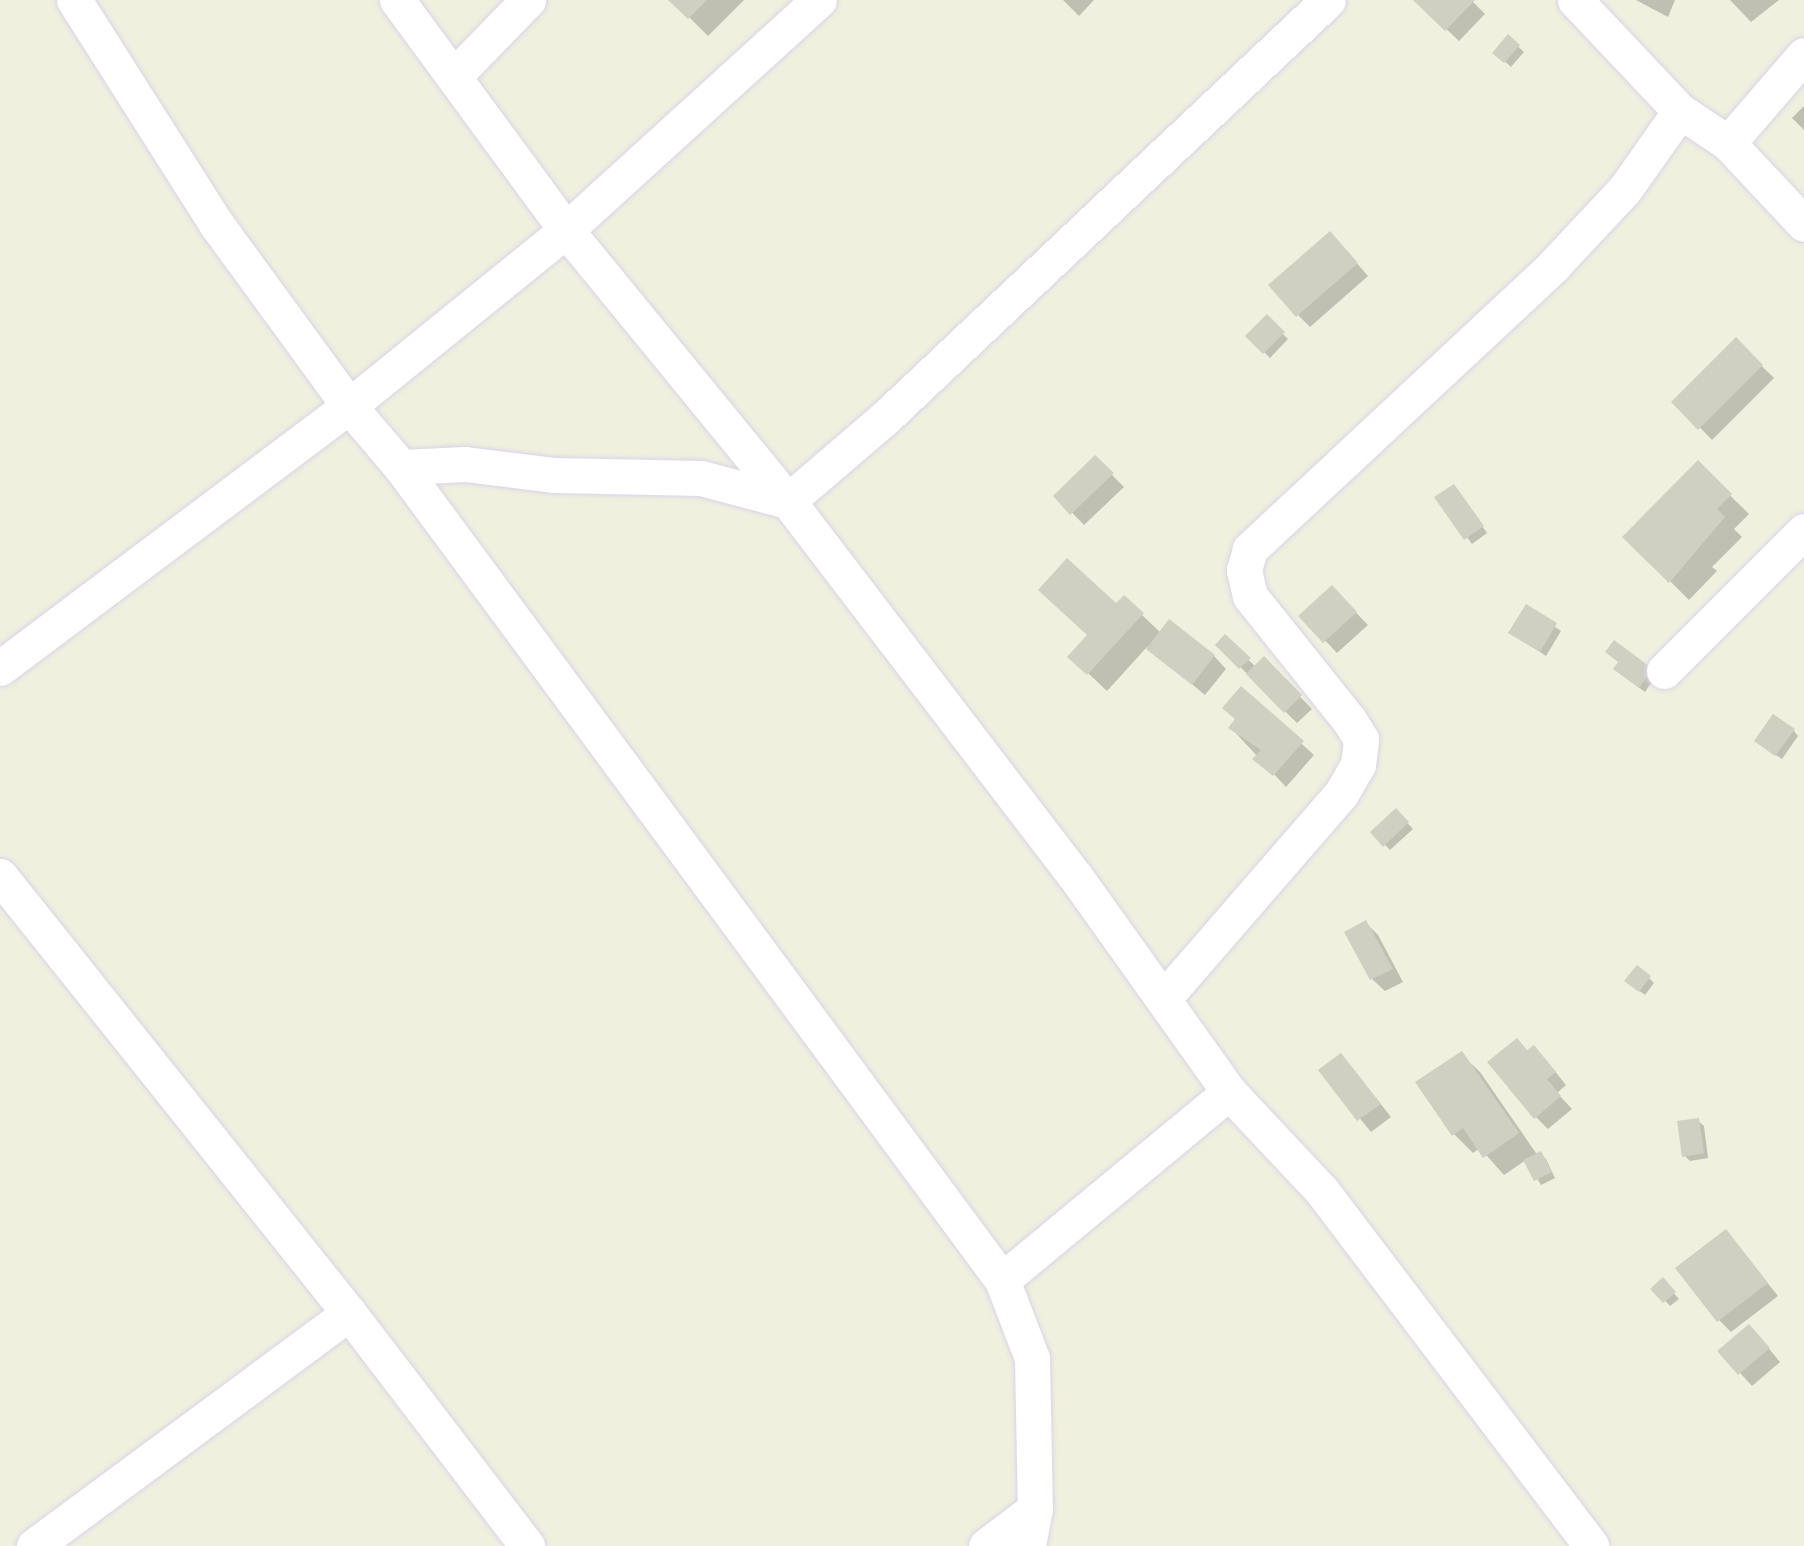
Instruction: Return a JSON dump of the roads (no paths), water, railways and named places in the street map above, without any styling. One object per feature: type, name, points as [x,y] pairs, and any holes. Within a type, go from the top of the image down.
[{"type":"street","points":[[74,0],[217,225],[349,406],[401,467],[1002,1280],[1032,1358],[1035,1509],[1028,1546]]},
{"type":"street","points":[[397,0],[566,230],[788,501],[1164,998],[1229,1092],[1322,1191],[1588,1545]]},
{"type":"street","points":[[455,75],[528,0]]},
{"type":"street","points":[[0,668],[349,406],[566,230],[819,0]]},
{"type":"street","points":[[788,501],[887,416],[1328,0]]},
{"type":"street","points":[[1576,0],[1680,111],[1728,143],[1804,224]]},
{"type":"street","points":[[1728,143],[1804,55]]},
{"type":"street","points":[[1164,998],[1341,794],[1358,765],[1361,739],[1349,720],[1250,596],[1244,570],[1250,549],[1553,266],[1624,189],[1680,111]]},
{"type":"street","points":[[401,467],[465,464],[554,475],[701,478],[788,501]]},
{"type":"street","points":[[1664,671],[1804,530]]},
{"type":"street","points":[[0,876],[349,1313],[527,1546]]},
{"type":"street","points":[[1002,1280],[1229,1092]]},
{"type":"street","points":[[34,1546],[349,1313]]},
{"type":"street","points":[[986,1546],[1035,1509]]}]
